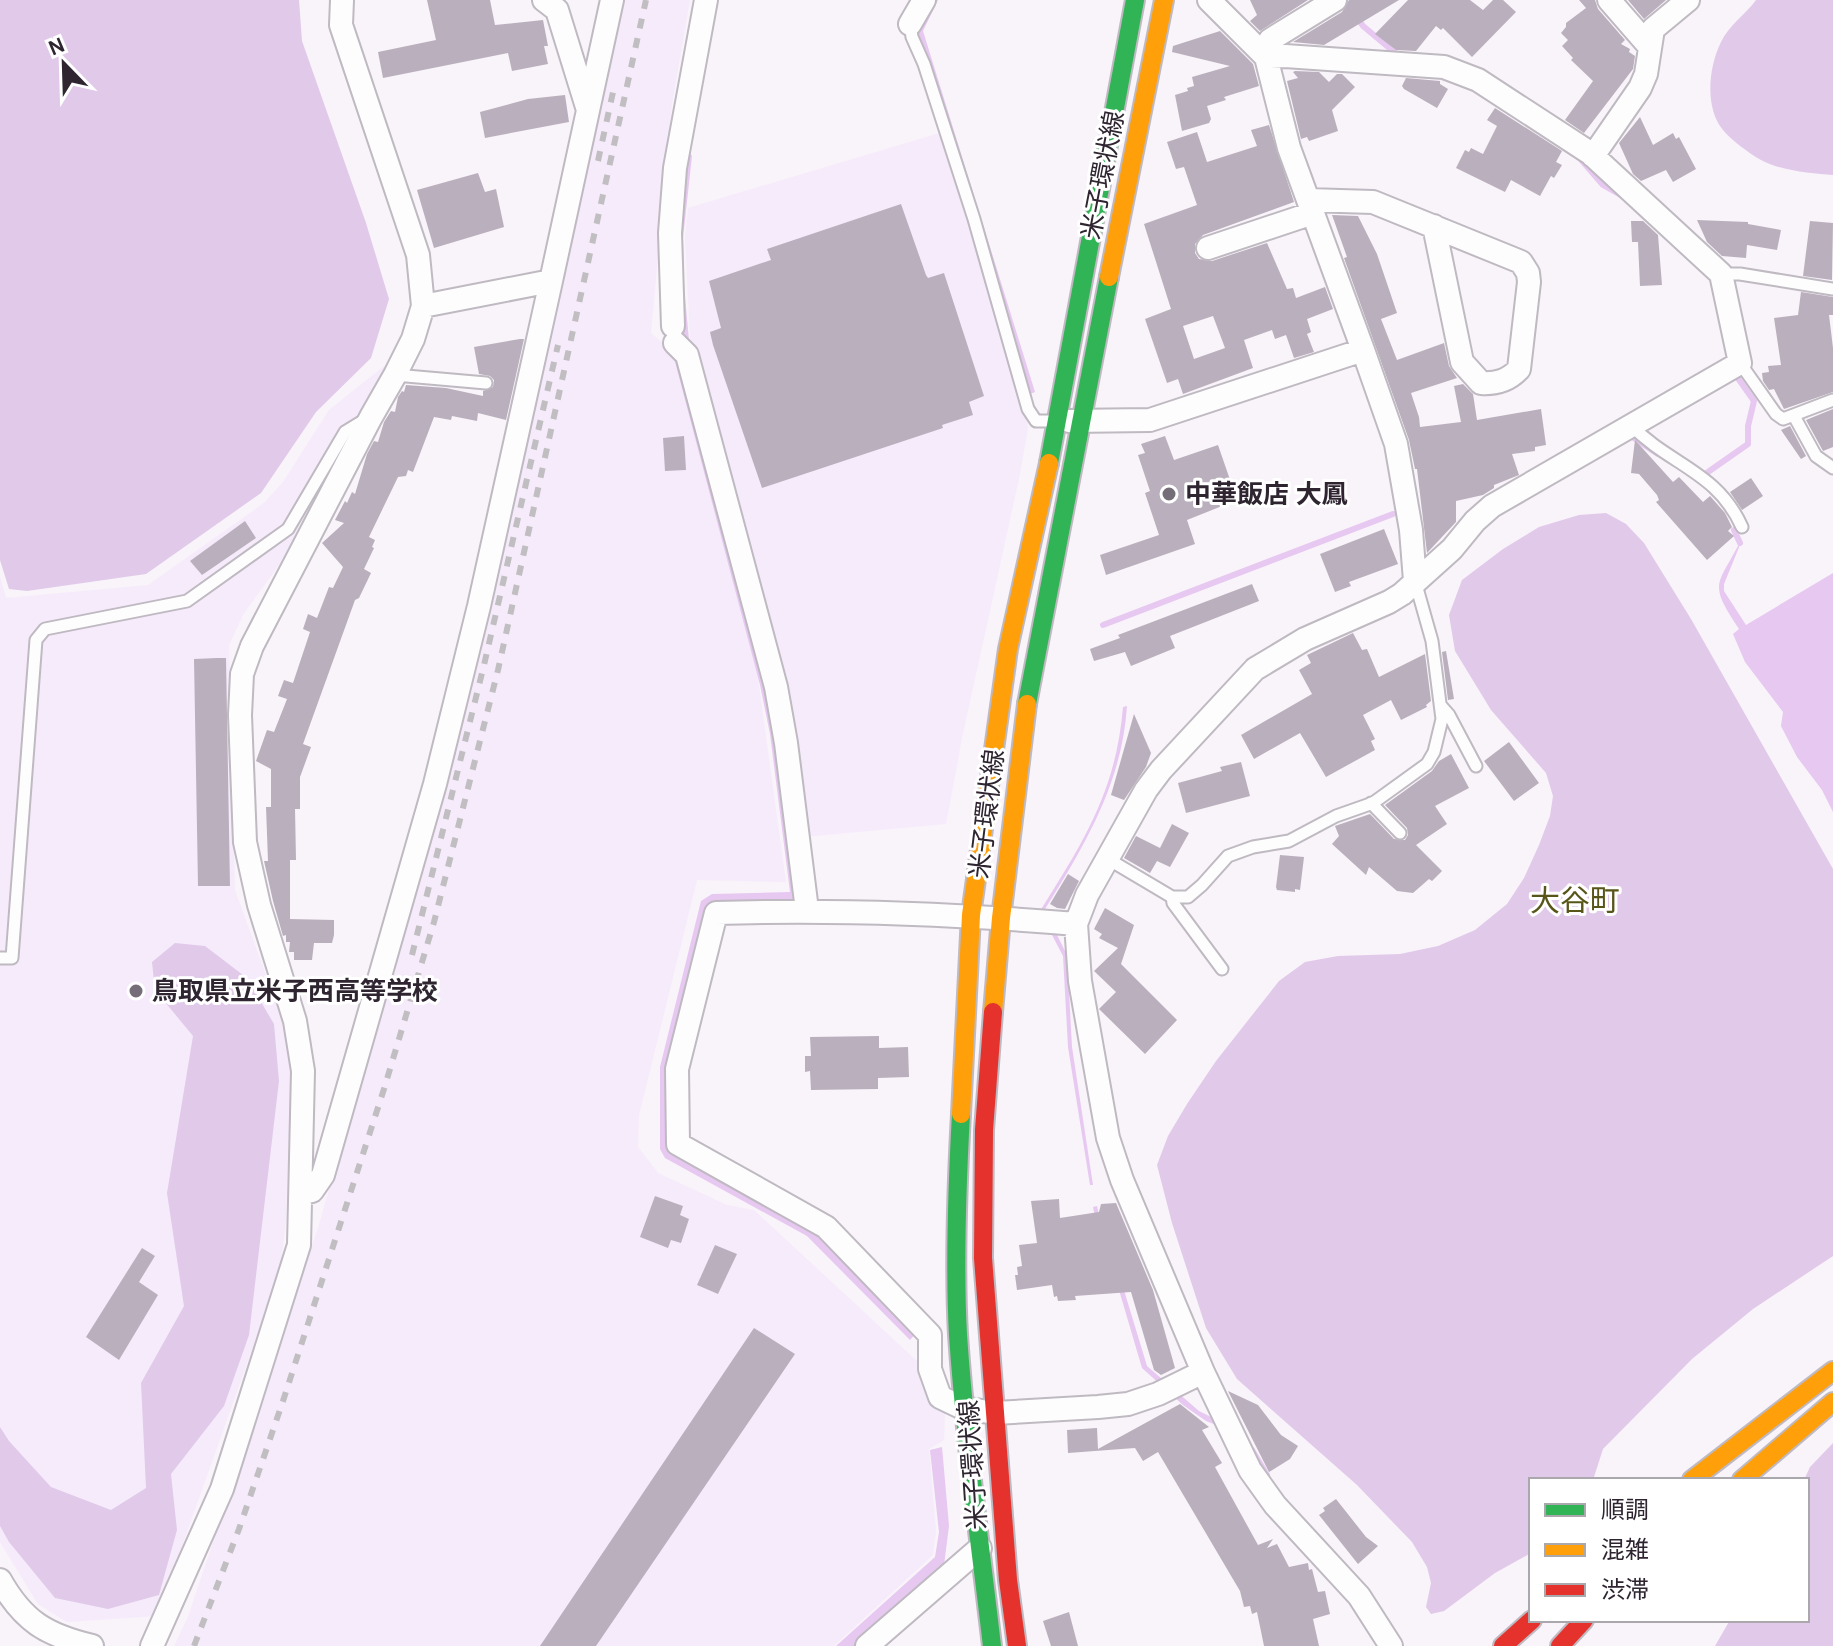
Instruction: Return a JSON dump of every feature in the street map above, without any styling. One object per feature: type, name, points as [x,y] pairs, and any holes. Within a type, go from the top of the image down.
[{"type":"main road","name":"米子環状線","points":[[992,1646],[963,1408],[958,1331],[957,1189],[971,915],[1008,649],[1057,421],[1135,0]]},
{"type":"main road","name":"米子環状線","points":[[1017,1646],[1008,1580],[983,1258],[984,1159],[1001,918],[1029,686],[1164,0]]},
{"type":"main road","points":[[1695,1478],[1833,1371]]},
{"type":"main road","points":[[1719,1478],[1833,1387]]},
{"type":"main road","points":[[1737,1478],[1833,1400]]},
{"type":"main road","points":[[1744,1478],[1833,1400]]},
{"type":"main road","points":[[1503,1646],[1530,1622]]},
{"type":"main road","points":[[1543,1646],[1564,1622]]},
{"type":"main road","points":[[1560,1646],[1592,1624]]},
{"type":"main road","points":[[1585,1646],[1592,1624]]},
{"type":"street","points":[[152,1646],[222,1489],[299,1245],[303,1071],[295,1021],[259,905],[245,842],[240,715],[242,674],[252,646],[413,339],[423,306],[418,255],[341,25],[342,0]]},
{"type":"street","points":[[544,0],[557,10],[587,107]]},
{"type":"street","points":[[301,1194],[312,1191],[323,1175],[435,784],[479,606],[612,0]]},
{"type":"street","points":[[706,0],[675,168],[670,233],[678,341],[776,687],[807,910]]},
{"type":"street","points":[[910,24],[924,0]]},
{"type":"street","points":[[1209,0],[1266,57],[1444,67],[1478,80],[1593,156],[1721,274],[1740,363],[1492,506],[1452,549],[1389,602],[1305,639],[1255,669],[1146,790],[1087,895],[1076,924],[1080,981],[1108,1138],[1122,1180],[1203,1372],[1250,1470],[1275,1505],[1359,1596],[1391,1646]]},
{"type":"street","points":[[1225,0],[1232,22]]},
{"type":"street","points":[[1335,0],[1270,40],[1266,57],[1289,148],[1396,444],[1411,530],[1415,581]]},
{"type":"street","points":[[1609,0],[1649,46]]},
{"type":"street","points":[[1593,156],[1640,88],[1646,74],[1653,29],[1688,0]]},
{"type":"street","points":[[1208,248],[1310,207],[1373,202],[1434,226],[1521,262],[1529,282],[1519,369],[1507,379],[1495,384],[1481,383],[1462,362],[1434,226]]},
{"type":"street","points":[[423,306],[551,281]]},
{"type":"street","points":[[1057,421],[1150,420],[1363,350]]},
{"type":"street","points":[[1076,924],[971,915],[807,910],[716,913],[677,1069],[678,1144],[826,1227],[930,1335],[930,1369],[940,1397],[963,1408],[995,1413],[1113,1406],[1168,1389],[1203,1372]]},
{"type":"street","points":[[867,1646],[980,1548]]},
{"type":"street","points":[[0,1580],[13,1602],[28,1618],[61,1643],[92,1646]]},
{"type":"lane","points":[[910,24],[974,219],[1028,409],[1036,421],[1057,421]]},
{"type":"lane","points":[[1721,274],[1740,274],[1833,289]]},
{"type":"lane","points":[[1740,363],[1776,414],[1783,419],[1833,400]]},
{"type":"lane","points":[[395,375],[486,383]]},
{"type":"lane","points":[[1794,416],[1816,456],[1833,468]]},
{"type":"lane","points":[[0,958],[12,958],[36,640],[45,629],[187,601],[288,529],[345,432],[371,417]]},
{"type":"lane","points":[[1631,425],[1663,451],[1705,477],[1725,499],[1742,527]]},
{"type":"lane","points":[[1108,859],[1172,897],[1188,897],[1228,856],[1253,847],[1289,841],[1336,816],[1371,803],[1427,764],[1434,752],[1442,719],[1432,641],[1415,581]]},
{"type":"lane","points":[[1441,706],[1476,766]]},
{"type":"lane","points":[[1371,803],[1400,833]]},
{"type":"lane","points":[[1172,897],[1173,903],[1222,969]]},
{"type":"shaded area","points":[[0,0],[299,0],[302,41],[366,223],[389,299],[371,358],[316,412],[261,493],[146,574],[27,591],[9,589],[0,560]]},
{"type":"shaded area","points":[[616,0],[690,0],[672,104],[651,333],[674,353],[754,649],[786,882],[697,880],[639,1115],[638,1147],[658,1173],[727,1205],[754,1210],[946,1388],[944,1440],[929,1449],[936,1531],[933,1555],[834,1646],[174,1646],[188,1617],[318,1228],[427,846]]},
{"type":"shaded area","points":[[928,0],[938,0],[923,31],[1035,392],[1030,394],[928,60],[919,42],[918,24]]},
{"type":"shaded area","points":[[1756,0],[1833,0],[1833,175],[1796,171],[1768,163],[1736,142],[1717,121],[1710,86],[1717,52],[1728,30]]},
{"type":"shaded area","points":[[943,132],[1023,402],[1028,428],[1020,474],[946,824],[803,837],[689,347],[685,237],[688,208]]},
{"type":"shaded area","points":[[685,146],[692,156],[683,238],[689,340],[682,358],[771,690],[801,904],[711,907],[671,1148],[823,1234],[918,1331],[910,1340],[807,1236],[665,1158],[660,1149],[660,1067],[701,901],[712,894],[790,892],[770,734],[760,685],[673,354]]},
{"type":"shaded area","name":"鳥取県立米子西高等学校","points":[[394,358],[288,553],[244,613],[229,645],[235,890],[283,1022],[291,1073],[286,1220],[280,1271],[157,1616],[67,1622],[38,1604],[0,1542],[0,577],[6,598],[148,585],[264,503],[283,482],[329,410]]},
{"type":"shaded area","points":[[1606,513],[1626,524],[1644,543],[1691,619],[1833,869],[1833,1256],[1753,1309],[1692,1359],[1603,1449],[1594,1478],[1529,1478],[1529,1554],[1495,1573],[1444,1611],[1431,1614],[1426,1607],[1431,1583],[1427,1567],[1412,1542],[1357,1485],[1237,1379],[1206,1328],[1157,1165],[1168,1136],[1187,1104],[1216,1061],[1279,981],[1305,962],[1338,956],[1400,954],[1438,946],[1475,930],[1507,904],[1524,878],[1550,816],[1553,796],[1546,773],[1491,710],[1455,651],[1449,615],[1462,580],[1539,527],[1579,515]]},
{"type":"shaded area","points":[[1739,536],[1742,540],[1724,591],[1746,625],[1833,573],[1833,812],[1781,726],[1783,712],[1745,662],[1733,634],[1739,629],[1723,602],[1719,585],[1740,542]]},
{"type":"shaded area","points":[[1127,706],[1124,735],[1109,789],[1086,840],[1042,914],[1040,911],[1084,838],[1105,790],[1119,737],[1123,707]]},
{"type":"shaded area","points":[[1055,931],[1067,955],[1072,1047],[1093,1185],[1090,1185],[1068,1047],[1063,956],[1051,933]]},
{"type":"shaded area","points":[[175,943],[205,946],[247,978],[274,1024],[279,1081],[249,1335],[224,1406],[171,1474],[177,1530],[159,1595],[108,1609],[55,1598],[9,1542],[0,1526],[0,1427],[51,1487],[111,1510],[146,1488],[141,1383],[184,1306],[167,1193],[193,1036],[155,990],[152,962]]},
{"type":"shaded area","points":[[1097,1206],[1109,1260],[1123,1287],[1147,1366],[1199,1411],[1217,1420],[1219,1426],[1183,1405],[1142,1368],[1119,1290],[1105,1263],[1093,1207]]},
{"type":"shaded area","points":[[1833,1443],[1833,1646],[1715,1646],[1729,1622],[1809,1622],[1809,1478],[1805,1478],[1810,1467]]},
{"type":"shaded area","points":[[942,1447],[949,1526],[944,1565],[855,1646],[836,1646],[935,1557],[939,1532],[930,1450]]},
{"type":"building","points":[[427,0],[490,0],[495,25],[543,20],[548,64],[512,71],[508,53],[383,78],[378,52],[436,40]]},
{"type":"building","points":[[1250,0],[1308,0],[1260,31],[1250,21],[1257,15]]},
{"type":"building","points":[[1349,0],[1399,0],[1324,45],[1293,42],[1342,12]]},
{"type":"building","points":[[1408,0],[1470,0],[1483,10],[1493,0],[1503,0],[1516,12],[1472,57],[1443,28],[1441,30],[1436,26],[1416,51],[1396,50],[1375,34]]},
{"type":"building","points":[[1579,0],[1595,0],[1598,9],[1625,40],[1621,44],[1635,56],[1633,69],[1584,133],[1565,120],[1593,81],[1571,60],[1573,58],[1562,46],[1568,40],[1561,33],[1566,23],[1586,8]]},
{"type":"building","points":[[1628,0],[1666,0],[1644,19]]},
{"type":"building","points":[[1220,31],[1253,64],[1259,86],[1207,106],[1211,119],[1209,123],[1182,131],[1175,95],[1194,86],[1192,77],[1230,66],[1172,52],[1173,46]]},
{"type":"building","points":[[1295,71],[1319,72],[1329,82],[1337,74],[1342,74],[1355,87],[1332,110],[1338,131],[1309,141],[1307,137],[1301,139],[1287,81],[1298,78]]},
{"type":"building","points":[[1406,78],[1440,81],[1448,89],[1437,108],[1404,89],[1402,86]]},
{"type":"building","points":[[565,95],[569,122],[485,138],[480,112],[528,99]]},
{"type":"building","points":[[1495,108],[1562,151],[1556,162],[1562,165],[1554,178],[1551,176],[1540,196],[1511,180],[1505,192],[1456,168],[1465,150],[1469,152],[1471,148],[1483,154],[1497,126],[1487,120]]},
{"type":"building","points":[[1640,117],[1653,145],[1673,133],[1676,139],[1679,137],[1696,169],[1673,182],[1666,170],[1641,181],[1633,174],[1619,143]]},
{"type":"building","points":[[1269,125],[1294,202],[1203,235],[1195,244],[1195,253],[1199,259],[1212,261],[1267,243],[1287,289],[1293,288],[1296,298],[1325,287],[1333,309],[1307,319],[1311,332],[1307,334],[1314,352],[1294,358],[1286,335],[1275,339],[1272,330],[1244,340],[1253,368],[1183,394],[1178,379],[1167,383],[1145,319],[1171,309],[1144,224],[1197,205],[1184,167],[1176,169],[1167,142],[1197,132],[1207,162],[1257,146],[1251,130]],"holes":[[[1213,316],[1225,348],[1194,359],[1183,326]]]},
{"type":"building","points":[[478,173],[485,192],[496,189],[504,227],[434,248],[417,190]]},
{"type":"building","points":[[901,204],[926,275],[928,278],[944,273],[984,396],[969,402],[973,415],[942,425],[943,428],[762,488],[713,345],[710,332],[721,328],[709,281],[771,260],[767,249]]},
{"type":"building","points":[[1332,215],[1358,216],[1377,254],[1397,313],[1381,319],[1397,360],[1444,343],[1449,366],[1457,378],[1411,393],[1420,427],[1461,422],[1454,386],[1463,384],[1473,394],[1477,420],[1541,409],[1546,445],[1535,447],[1535,451],[1512,454],[1519,475],[1494,485],[1483,495],[1456,501],[1456,522],[1427,553],[1417,469],[1409,440],[1344,258],[1347,257]]},
{"type":"building","points":[[1697,220],[1748,222],[1781,230],[1777,250],[1747,245],[1746,258],[1722,256],[1707,242]]},
{"type":"building","points":[[1631,221],[1643,221],[1658,235],[1662,285],[1640,286],[1638,242],[1632,242]]},
{"type":"building","points":[[1810,221],[1833,223],[1832,280],[1803,276]]},
{"type":"building","points":[[1801,292],[1833,297],[1833,315],[1829,315],[1833,392],[1784,409],[1774,389],[1769,390],[1763,381],[1762,373],[1769,372],[1768,366],[1781,365],[1774,318],[1798,315]]},
{"type":"building","points":[[524,339],[506,420],[478,413],[477,421],[452,416],[451,420],[434,417],[413,472],[408,470],[406,476],[398,477],[369,537],[375,540],[374,548],[364,569],[371,573],[359,598],[355,600],[303,744],[311,747],[300,777],[300,809],[295,809],[296,860],[290,860],[290,919],[334,920],[334,935],[332,943],[314,943],[312,960],[294,960],[294,952],[289,952],[290,942],[286,942],[286,935],[283,936],[264,861],[268,861],[266,807],[271,807],[271,769],[256,761],[267,730],[274,732],[287,699],[278,696],[284,680],[293,683],[310,632],[303,629],[308,614],[317,618],[329,587],[333,588],[343,567],[322,543],[344,523],[335,520],[345,501],[347,503],[352,492],[355,494],[367,454],[374,441],[378,442],[391,411],[395,412],[398,397],[406,385],[446,388],[483,396],[483,391],[493,387],[494,380],[479,374],[474,347]]},
{"type":"building","points":[[1833,409],[1833,447],[1823,451],[1806,420]]},
{"type":"building","points":[[1790,426],[1806,456],[1801,459],[1781,430]]},
{"type":"building","points":[[684,436],[686,470],[665,471],[663,438]]},
{"type":"building","points":[[1165,436],[1174,460],[1218,445],[1237,500],[1187,520],[1195,544],[1106,575],[1100,555],[1159,535],[1145,493],[1150,491],[1138,455],[1145,453],[1141,444]]},
{"type":"building","points":[[1635,440],[1673,482],[1679,477],[1703,502],[1710,496],[1725,513],[1732,527],[1728,531],[1734,536],[1707,560],[1656,502],[1659,500],[1657,495],[1639,474],[1631,473]]},
{"type":"building","points":[[1751,478],[1763,496],[1742,510],[1730,492]]},
{"type":"building","points":[[245,521],[256,538],[202,575],[190,561]]},
{"type":"building","points":[[1384,529],[1398,564],[1349,582],[1351,586],[1335,592],[1320,554]]},
{"type":"building","points":[[1252,584],[1259,601],[1170,636],[1175,648],[1131,666],[1125,652],[1094,661],[1090,649],[1120,638],[1118,635]]},
{"type":"building","points":[[1353,633],[1362,650],[1367,649],[1379,677],[1425,654],[1431,701],[1427,707],[1401,720],[1391,700],[1363,715],[1375,739],[1371,741],[1375,750],[1326,777],[1300,733],[1254,759],[1241,735],[1312,694],[1299,670],[1311,663],[1307,655]]},
{"type":"building","points":[[1446,651],[1454,699],[1448,700],[1442,652]]},
{"type":"building","points":[[226,658],[230,886],[198,886],[194,659]]},
{"type":"building","points":[[1134,714],[1151,753],[1146,767],[1124,800],[1111,795]]},
{"type":"building","points":[[1509,742],[1539,783],[1514,801],[1484,761]]},
{"type":"building","points":[[1451,754],[1469,788],[1435,806],[1447,824],[1416,845],[1442,871],[1432,881],[1429,879],[1413,893],[1397,891],[1369,867],[1366,875],[1332,844],[1339,836],[1335,826],[1370,814],[1394,839],[1405,840],[1407,828],[1385,805]]},
{"type":"building","points":[[1241,762],[1250,796],[1186,813],[1178,783],[1222,771],[1220,767]]},
{"type":"building","points":[[1172,824],[1189,833],[1170,867],[1157,861],[1150,873],[1124,858],[1136,836],[1160,848]]},
{"type":"building","points":[[1280,855],[1304,857],[1300,890],[1277,890]]},
{"type":"building","points":[[1068,874],[1079,881],[1065,909],[1057,908],[1050,904]]},
{"type":"building","points":[[1105,908],[1134,925],[1121,964],[1177,1020],[1145,1054],[1099,1009],[1116,992],[1094,971],[1118,948],[1099,938],[1102,934],[1094,929]]},
{"type":"building","points":[[879,1036],[879,1048],[908,1047],[909,1077],[878,1078],[878,1089],[811,1090],[810,1071],[805,1072],[805,1056],[811,1056],[810,1037]]},
{"type":"building","points":[[655,1196],[683,1206],[680,1215],[689,1219],[681,1243],[671,1240],[668,1248],[640,1237]]},
{"type":"building","points":[[1059,1199],[1060,1218],[1099,1212],[1101,1204],[1116,1203],[1153,1290],[1175,1368],[1161,1375],[1154,1370],[1131,1292],[1075,1296],[1076,1300],[1058,1301],[1052,1285],[1017,1290],[1015,1275],[1018,1275],[1017,1267],[1022,1266],[1019,1245],[1037,1243],[1031,1201]]},
{"type":"building","points":[[715,1245],[737,1254],[718,1294],[697,1285]]},
{"type":"building","points":[[142,1248],[155,1256],[139,1282],[158,1295],[119,1360],[86,1337]]},
{"type":"building","points":[[754,1328],[795,1354],[596,1646],[540,1646]]},
{"type":"building","points":[[1228,1391],[1258,1405],[1281,1435],[1298,1446],[1290,1459],[1269,1472]]},
{"type":"building","points":[[1180,1404],[1209,1427],[1202,1430],[1222,1463],[1215,1467],[1258,1545],[1273,1539],[1267,1548],[1277,1544],[1289,1567],[1308,1563],[1318,1592],[1325,1591],[1330,1614],[1313,1619],[1319,1646],[1264,1646],[1257,1612],[1252,1614],[1250,1606],[1244,1607],[1240,1591],[1158,1452],[1143,1461],[1135,1448],[1068,1453],[1067,1430],[1097,1428],[1098,1449]]},
{"type":"building","points":[[1336,1499],[1366,1537],[1378,1546],[1358,1564],[1319,1515]]},
{"type":"building","points":[[1069,1612],[1078,1646],[1051,1646],[1043,1621]]},
{"type":"waterway","points":[[1344,0],[1363,26],[1400,57]]},
{"type":"waterway","points":[[1578,156],[1603,185],[1626,198]]},
{"type":"waterway","points":[[1708,472],[1748,444],[1748,426],[1754,401],[1735,374]]},
{"type":"waterway","points":[[1628,434],[1658,454]]},
{"type":"waterway","points":[[1103,625],[1393,514]]},
{"type":"waterway","points":[[1734,530],[1740,543]]},
{"type":"waterway","points":[[1252,1450],[1267,1475]]},
{"type":"railway","points":[[194,1646],[283,1401],[384,1089],[434,922],[498,670],[646,0]]},
{"type":"railway","points":[[598,161],[615,83]]},
{"type":"railway","points":[[412,955],[484,665],[558,345]]},
{"type":"traffic: fast","points":[[1049,463],[1135,0]]},
{"type":"traffic: fast","points":[[1027,704],[1109,277]]},
{"type":"traffic: fast","points":[[961,1114],[956,1224],[958,1335],[992,1646]]},
{"type":"traffic: slow","points":[[1109,277],[1164,0]]},
{"type":"traffic: slow","points":[[961,1114],[971,915],[1008,649],[1049,463]]},
{"type":"traffic: slow","points":[[993,1012],[1027,704]]},
{"type":"traffic: slow","points":[[1695,1478],[1833,1371]]},
{"type":"traffic: slow","points":[[1744,1478],[1833,1402]]},
{"type":"traffic: jam","points":[[993,1012],[984,1130],[983,1258],[1008,1580],[1017,1646]]},
{"type":"traffic: jam","points":[[1503,1646],[1530,1622]]},
{"type":"traffic: jam","points":[[1560,1646],[1582,1622]]},
{"type":"place","name":"中華飯店 大鳳","points":[[1169,494]]},
{"type":"place","name":"鳥取県立米子西高等学校","points":[[136,991]]},
{"type":"district","name":"大谷町","points":[[1575,901]]}]
